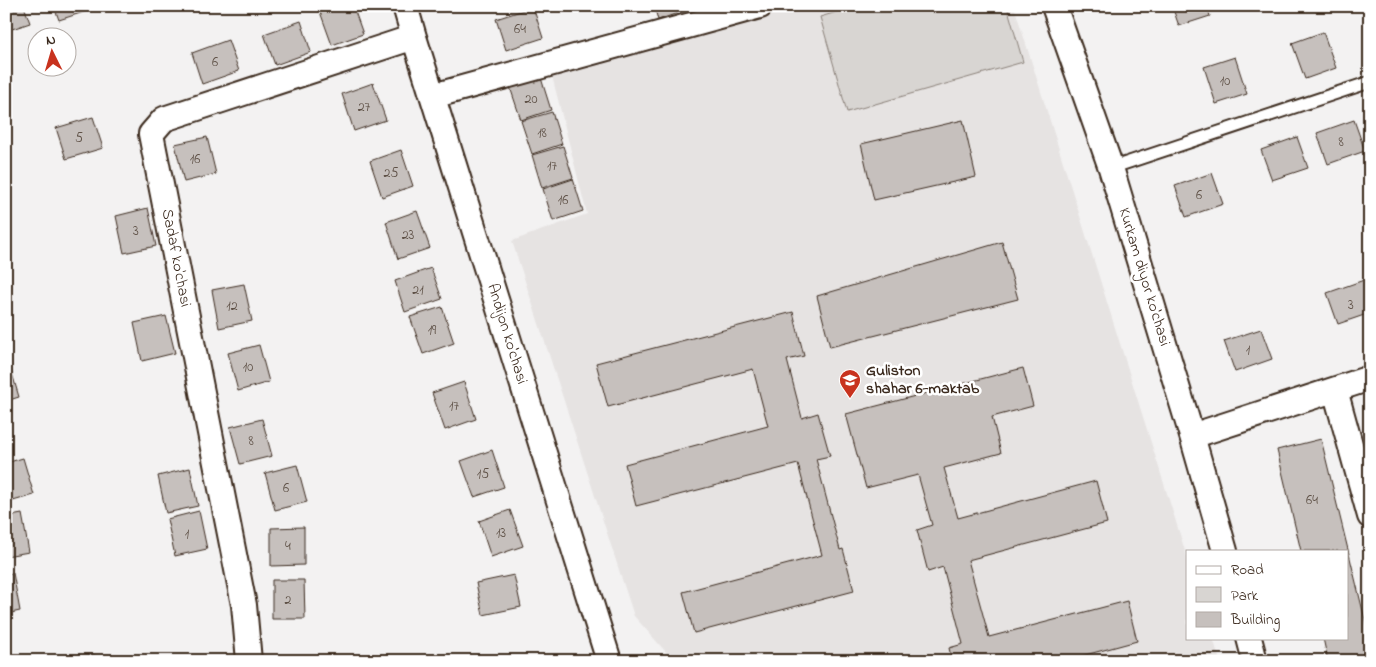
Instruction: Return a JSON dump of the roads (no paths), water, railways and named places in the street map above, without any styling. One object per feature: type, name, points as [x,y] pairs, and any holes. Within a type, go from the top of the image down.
[{"type":"street","name":"Andijon ko'chasi","points":[[405,6],[609,661]]},
{"type":"street","points":[[433,96],[760,6]]},
{"type":"street","name":"Kurkam diyor ko'chasi","points":[[1054,6],[1111,168],[1225,550]]},
{"type":"street","name":"Sadaf ko'chasi","points":[[249,661],[244,605],[151,134],[164,119],[414,37]]},
{"type":"street","points":[[1192,436],[1370,378]]},
{"type":"street","points":[[1334,390],[1370,516]]},
{"type":"street","points":[[1250,640],[1255,661]]},
{"type":"lane","points":[[1111,168],[1370,82]]},
{"type":"place","name":"Guliston shahar 6-maktab","points":[[850,399]]}]
